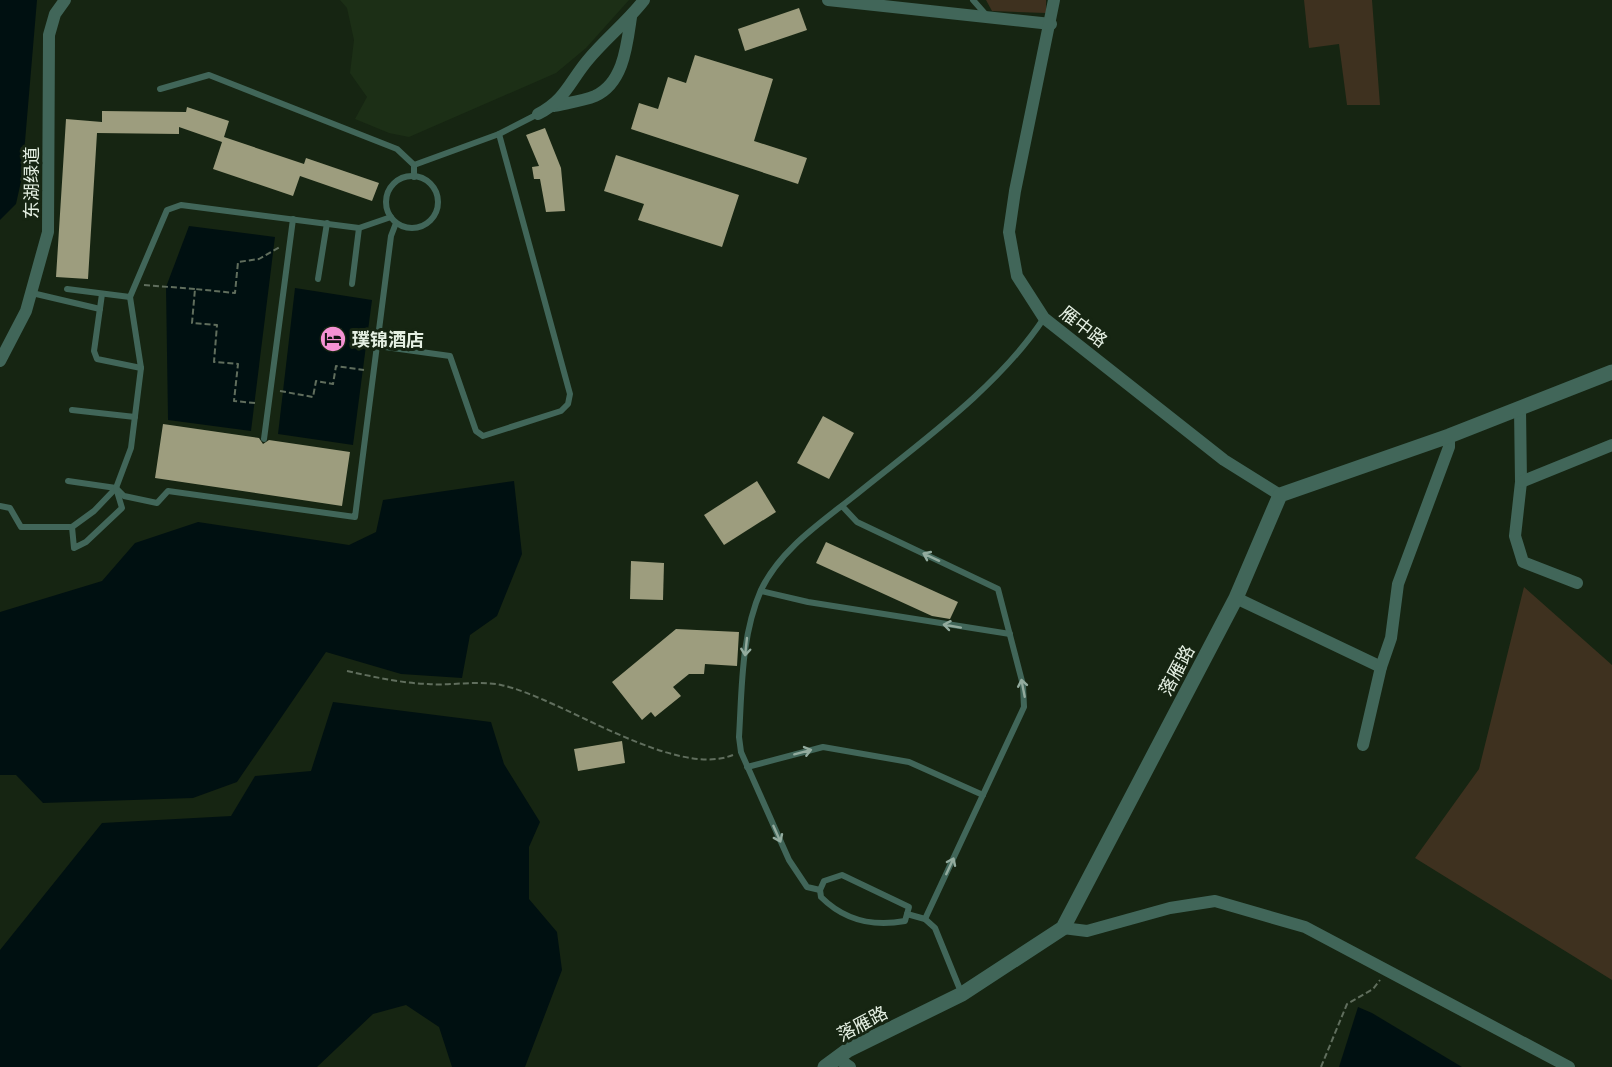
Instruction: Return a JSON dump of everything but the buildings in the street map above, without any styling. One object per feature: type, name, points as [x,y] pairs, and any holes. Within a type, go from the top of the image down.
[{"type":"street","name":"东湖绿道","points":[[0,361],[26,311],[48,232],[49,35],[55,14],[64,0]]},
{"type":"street","points":[[554,106],[587,61],[631,17],[644,0]]},
{"type":"street","points":[[828,0],[1051,24]]},
{"type":"street","name":"雁中路","points":[[1054,0],[1051,24],[1015,191],[1009,232],[1017,276],[1044,318],[1224,460],[1280,495]]},
{"type":"street","points":[[538,114],[554,106],[597,95],[614,80],[626,54],[631,17]]},
{"type":"street","points":[[1280,495],[1520,410],[1612,372]]},
{"type":"street","points":[[1520,410],[1521,482],[1515,536],[1523,562],[1576,583]]},
{"type":"street","points":[[1363,745],[1381,667],[1391,638],[1398,584],[1449,447],[1449,436]]},
{"type":"street","points":[[1521,482],[1612,445]]},
{"type":"street","name":"落雁路","points":[[838,1064],[848,1050],[962,994],[1063,928],[1236,598],[1280,495]]},
{"type":"street","points":[[1236,598],[1381,667]]},
{"type":"street","points":[[1063,928],[1087,931],[1170,908],[1215,901],[1305,927],[1569,1067]]},
{"type":"lane","points":[[973,0],[988,17]]},
{"type":"lane","points":[[160,89],[209,75],[397,149],[414,165],[414,177]]},
{"type":"lane","points":[[414,165],[499,134],[538,114]]},
{"type":"lane","points":[[378,346],[450,356],[476,431],[483,436],[561,411],[568,404],[570,394],[499,134]]},
{"type":"lane","points":[[0,506],[10,508],[21,527],[72,527],[94,511],[116,488],[131,448],[141,368],[130,297],[167,210],[181,205],[359,228],[394,220],[417,228],[430,221],[437,208],[433,187],[428,182],[414,177],[400,179],[390,190],[386,204],[394,220],[355,517],[168,491],[157,502],[124,496],[116,488],[68,481]]},
{"type":"lane","points":[[264,439],[293,219]]},
{"type":"lane","points":[[318,279],[327,223]]},
{"type":"lane","points":[[352,284],[359,228]]},
{"type":"lane","points":[[67,289],[130,297]]},
{"type":"lane","points":[[32,293],[100,309]]},
{"type":"lane","points":[[102,294],[94,351],[97,359],[141,368]]},
{"type":"lane","points":[[820,890],[807,887],[793,868],[741,752],[739,737],[746,641],[761,591],[770,574],[795,544],[915,446],[1013,360],[1044,318]]},
{"type":"lane","points":[[72,410],[135,417]]},
{"type":"lane","points":[[72,527],[74,548],[86,542],[122,508],[116,488]]},
{"type":"lane","points":[[842,506],[857,522],[999,589],[1025,699],[925,919]]},
{"type":"lane","points":[[761,591],[808,602],[1010,634]]},
{"type":"lane","points":[[747,766],[823,747],[909,762],[983,795]]},
{"type":"lane","points":[[847,876],[909,907],[905,921],[890,924],[862,922],[824,900],[820,890],[828,878],[847,876]]},
{"type":"lane","points":[[907,914],[925,919],[935,928],[962,994]]},
{"type":"path","points":[[135,285],[235,293],[238,262],[259,259],[267,252],[290,242]]},
{"type":"path","points":[[195,289],[192,323],[217,325],[214,362],[237,364],[234,401],[255,403]]},
{"type":"path","points":[[271,390],[313,397],[316,381],[333,384],[336,366],[375,372]]},
{"type":"path","points":[[347,671],[428,684],[499,684],[613,731],[682,756],[711,760],[741,752]]},
{"type":"path","points":[[1321,1067],[1347,1004],[1373,989],[1387,970]]},
{"type":"shaded area","points":[[0,0],[37,0],[22,177],[16,204],[0,220]]},
{"type":"shaded area","points":[[340,0],[629,0],[586,48],[556,73],[409,137],[389,133],[355,119],[367,97],[350,73],[354,40],[347,8]]},
{"type":"shaded area","points":[[986,0],[1046,0],[1046,13],[992,11]]},
{"type":"shaded area","points":[[1304,0],[1372,0],[1380,105],[1347,105],[1339,44],[1309,48]]},
{"type":"shaded area","points":[[189,226],[275,237],[251,431],[168,420],[166,287]]},
{"type":"shaded area","points":[[295,288],[372,300],[353,445],[278,434]]},
{"type":"shaded area","points":[[514,481],[522,554],[497,616],[470,635],[462,678],[401,674],[326,652],[237,782],[193,798],[43,803],[16,775],[0,775],[0,612],[102,581],[135,543],[198,522],[349,545],[376,532],[383,500]]},
{"type":"shaded area","points":[[1524,587],[1612,665],[1612,980],[1415,858],[1479,769]]},
{"type":"shaded area","points":[[333,702],[491,722],[504,764],[540,822],[529,847],[529,899],[557,932],[562,970],[525,1067],[452,1067],[439,1027],[406,1005],[373,1014],[317,1067],[0,1067],[0,950],[102,823],[231,816],[255,776],[311,771]]},
{"type":"shaded area","points":[[1358,1007],[1372,1013],[1462,1067],[1339,1067]]},
{"type":"place","name":"璞锦酒店","points":[[333,339]]}]
